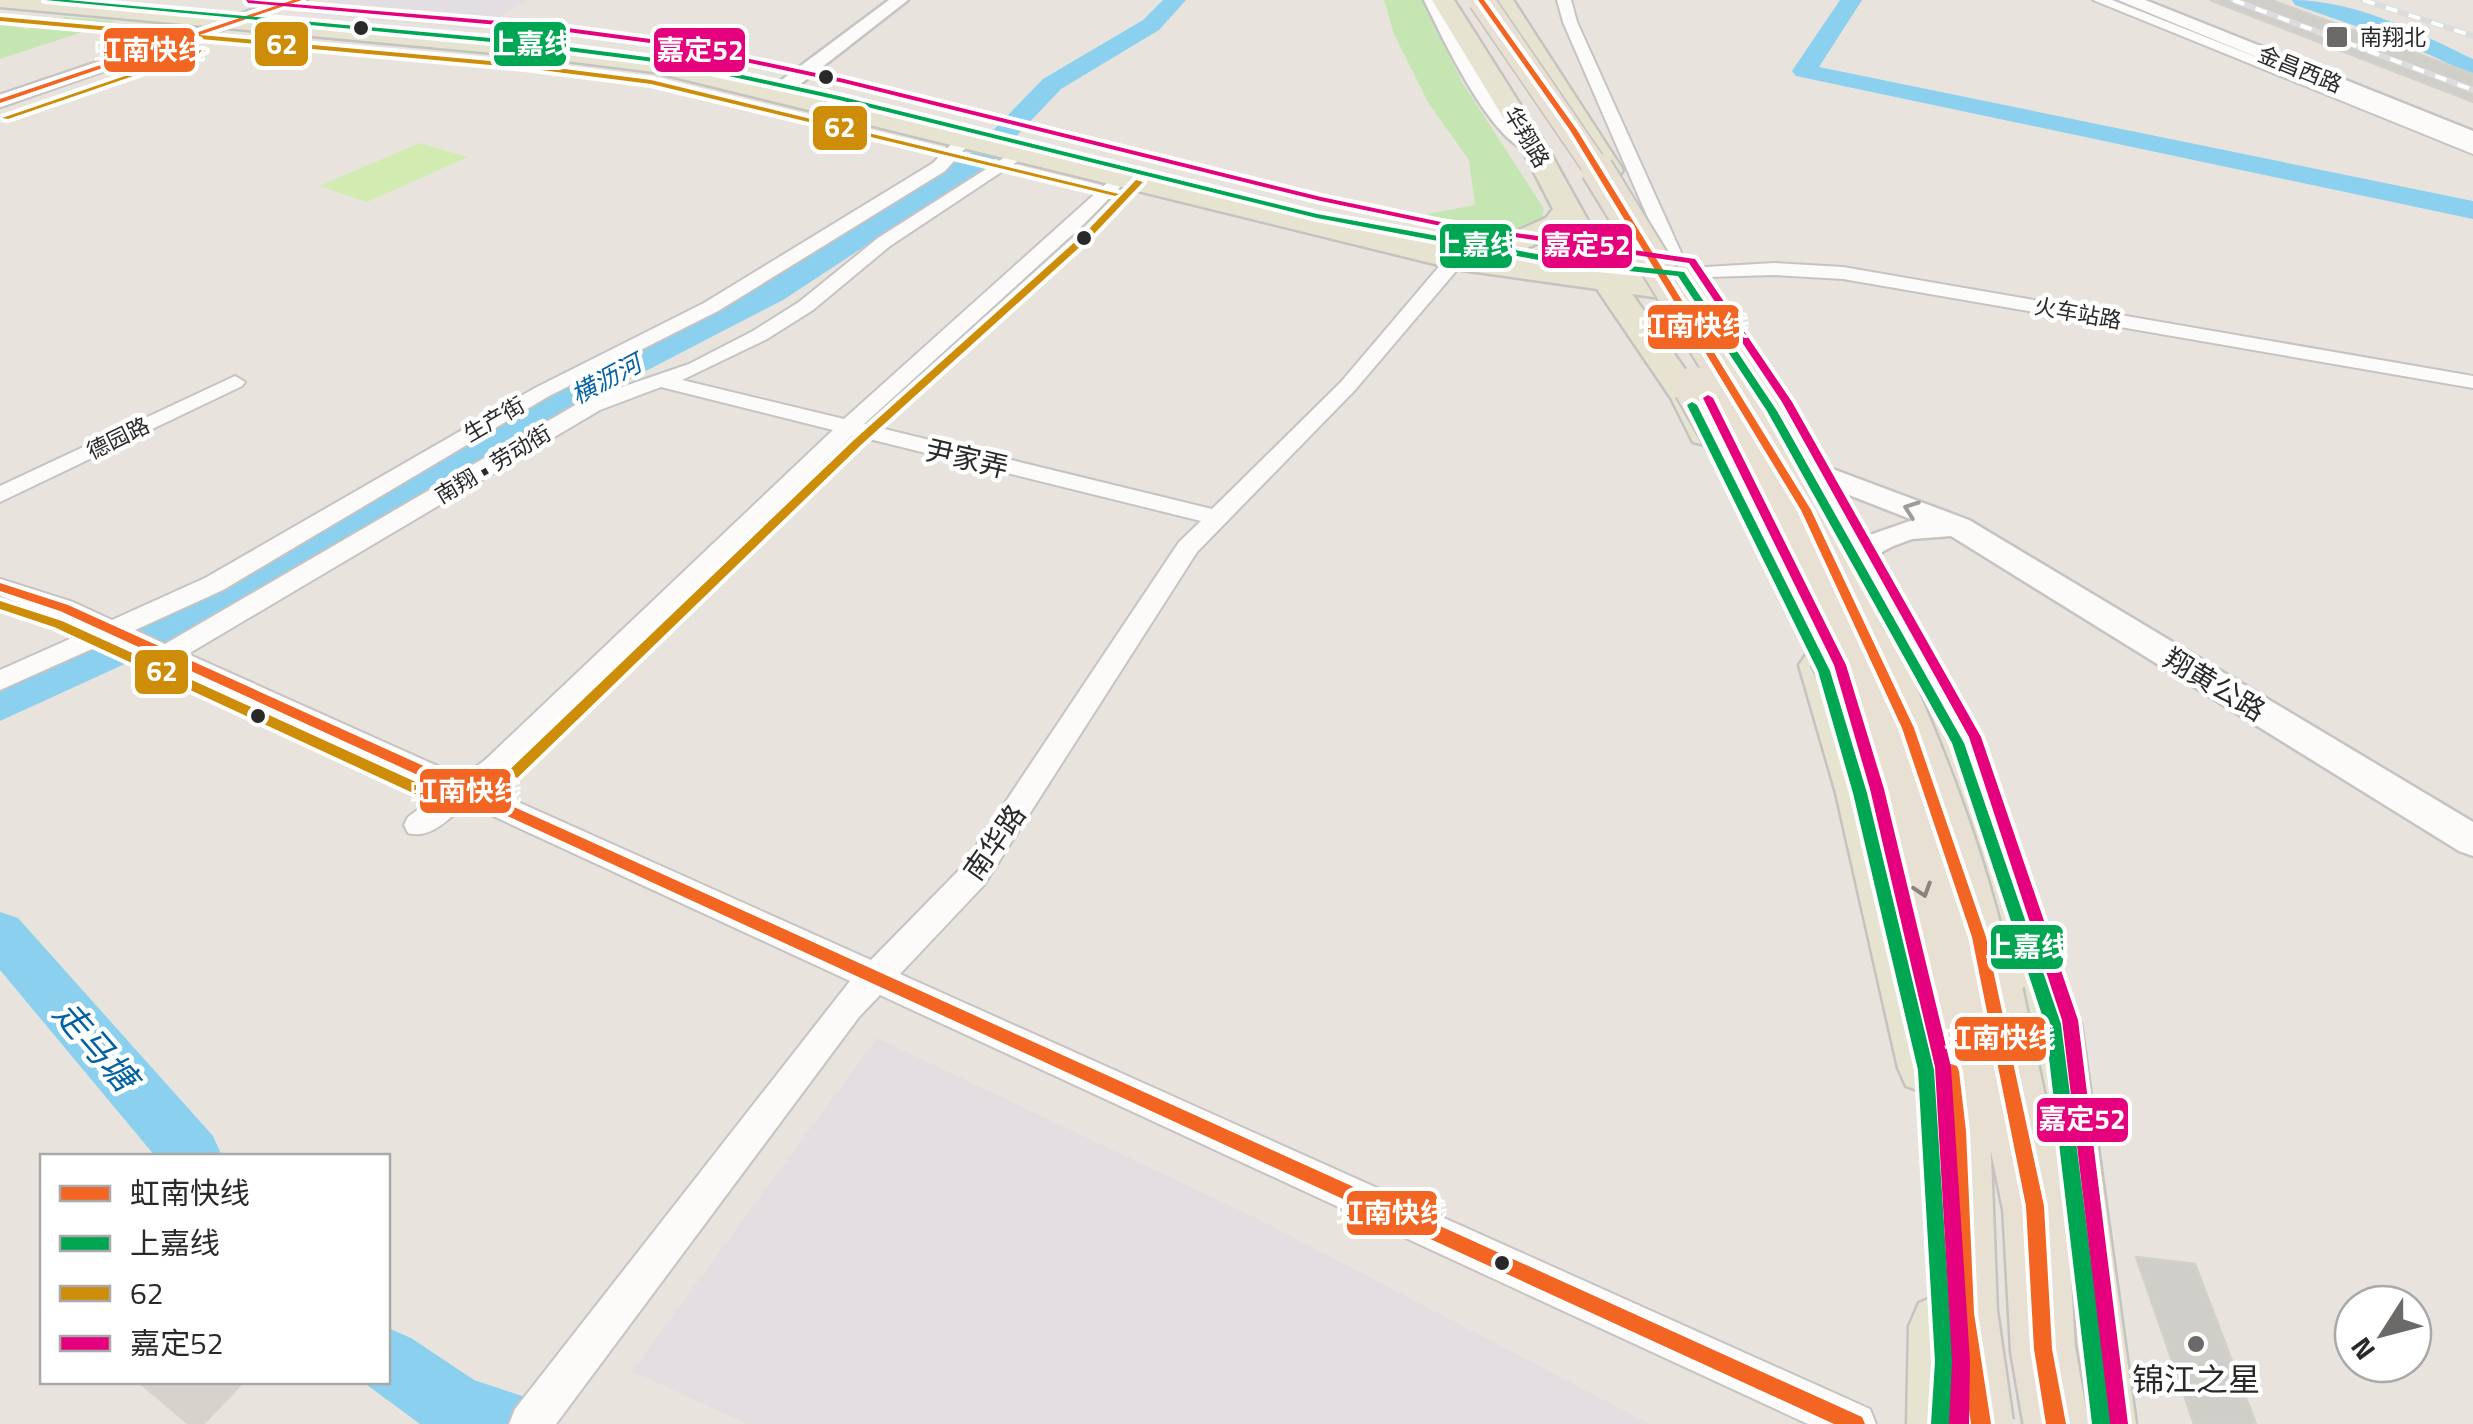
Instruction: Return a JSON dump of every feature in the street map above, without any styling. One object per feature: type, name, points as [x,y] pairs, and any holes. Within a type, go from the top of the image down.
[{"type":"highway","points":[[1459,0],[1598,218],[1754,494],[1870,727],[1933,922],[1958,1131],[1965,1313],[1981,1424]]},
{"type":"highway","points":[[1482,0],[1573,130],[1806,510],[1908,728],[1980,937],[2035,1206],[2043,1349],[2056,1424]]},
{"type":"main road","points":[[48,0],[654,65],[782,89],[1476,259],[1609,284],[1687,284]]},
{"type":"main road","points":[[1434,0],[1467,64],[1515,135],[1534,146]]},
{"type":"main road","name":"华翔路","points":[[1444,0],[1534,146],[1609,284],[1688,398],[1824,672],[1860,792],[1926,1070],[1944,1362],[1942,1424]]},
{"type":"main road","name":"华翔路","points":[[1502,0],[1654,248],[1687,284],[1772,412],[1958,743],[2053,1024],[2102,1424]]},
{"type":"main road","points":[[1512,0],[1592,125],[1593,143]]},
{"type":"main road","name":"金昌西路","points":[[2128,0],[2473,139]]},
{"type":"main road","name":"金昌西路","points":[[2150,0],[2473,128]]},
{"type":"main road","points":[[0,1],[240,20]]},
{"type":"main road","points":[[1476,259],[1546,230],[1567,209]]},
{"type":"main road","points":[[1476,259],[1609,284]]},
{"type":"street","points":[[0,101],[299,0]]},
{"type":"street","points":[[782,89],[900,0]]},
{"type":"street","points":[[1564,0],[1570,22],[1687,284]]},
{"type":"street","points":[[2100,0],[2473,149]]},
{"type":"street","name":"南翔 • 劳动街","points":[[166,654],[592,405],[714,360],[782,322],[884,242],[994,142]]},
{"type":"street","name":"生产街","points":[[0,682],[214,584],[542,392],[711,306],[939,167],[994,142]]},
{"type":"street","points":[[419,824],[495,767],[846,429],[1078,220],[1123,173]]},
{"type":"street","name":"南华路","points":[[530,1424],[872,976],[973,876],[1176,564],[1215,517],[1476,259]]},
{"type":"street","name":"火车站路","points":[[1687,284],[1774,269],[1844,272],[2473,382]]},
{"type":"street","name":"尹家弄","points":[[660,381],[1215,517]]},
{"type":"street","name":"德园路","points":[[0,495],[235,382]]},
{"type":"street","name":"翔黄公路","points":[[1803,468],[1958,528],[2473,840]]},
{"type":"street","points":[[1860,568],[1869,546],[1900,530],[1920,524],[1958,528]]},
{"type":"street","points":[[0,586],[64,608],[166,654],[1855,1424]]},
{"type":"shaded area","points":[[330,0],[526,0],[480,30],[301,13]]},
{"type":"shaded area","points":[[877,1038],[1262,1221],[1650,1424],[747,1424],[632,1371]]},
{"type":"shaded area","points":[[139,1384],[243,1384],[205,1424],[187,1424]]},
{"type":"green space","points":[[1384,0],[1423,0],[1462,82],[1544,209],[1542,220],[1500,235],[1426,227],[1427,214],[1475,205],[1469,160],[1429,104],[1394,34]]},
{"type":"green space","points":[[64,17],[116,21],[0,59],[0,23],[27,29]]},
{"type":"green space","points":[[420,143],[468,157],[367,202],[319,186]]},
{"type":"building","name":"南翔北","points":[[2210,0],[2271,0],[2473,74],[2473,102]]},
{"type":"building","name":"锦江之星","points":[[2136,1257],[2195,1264],[2256,1424],[2194,1424]]},
{"type":"waterway","name":"横沥河","points":[[0,705],[272,572],[572,396],[772,293],[981,158],[1052,84],[1151,25],[1175,0]]},
{"type":"waterway","points":[[1851,0],[1804,71],[2473,210]]},
{"type":"waterway","points":[[2303,0],[2410,37],[2473,68]]},
{"type":"waterway","name":"走马塘","points":[[0,933],[190,1154]]},
{"type":"waterway","name":"走马塘","points":[[390,1362],[458,1410],[510,1424]]},
{"type":"railway","points":[[2233,0],[2473,90]]},
{"type":"railway","points":[[2363,0],[2473,36]]},
{"type":"transit line","name":"上嘉线","points":[[48,0],[513,42],[678,63],[839,98],[1317,216],[1559,261],[1681,274],[1772,411],[1958,743],[2053,1024],[2102,1424]]},
{"type":"transit line","name":"虹南快线","points":[[0,101],[299,0]]},
{"type":"transit line","name":"虹南快线","points":[[1481,0],[1573,130],[1806,510],[1908,728],[1979,937],[2035,1206],[2043,1349],[2056,1424]]},
{"type":"transit line","name":"嘉定52","points":[[248,1],[545,27],[665,43],[844,81],[1321,199],[1441,224],[1692,261],[1787,402],[1975,737],[2070,1020],[2119,1422]]},
{"type":"transit line","name":"62","points":[[0,19],[525,66],[651,82],[1115,194]]},
{"type":"transit line","name":"62","points":[[6,118],[203,51]]},
{"type":"transit line","name":"62","points":[[475,805],[507,780],[858,442],[1090,233],[1139,182]]},
{"type":"transit line","name":"嘉定52","points":[[1708,398],[1840,665],[1877,789],[1943,1067],[1961,1361],[1959,1424]]},
{"type":"transit line","name":"上嘉线","points":[[1692,405],[1824,671],[1860,793],[1926,1070],[1944,1362],[1941,1424]]},
{"type":"transit line","name":"虹南快线","points":[[0,587],[64,608],[1855,1424]]},
{"type":"transit line","name":"62","points":[[0,605],[58,624],[457,807]]},
{"type":"transit line","name":"虹南快线","points":[[1951,1071],[1958,1131],[1965,1313],[1981,1424]]},
{"type":"place","name":"南翔北","points":[[2337,37]]},
{"type":"place","name":"锦江之星","points":[[2196,1344]]}]
